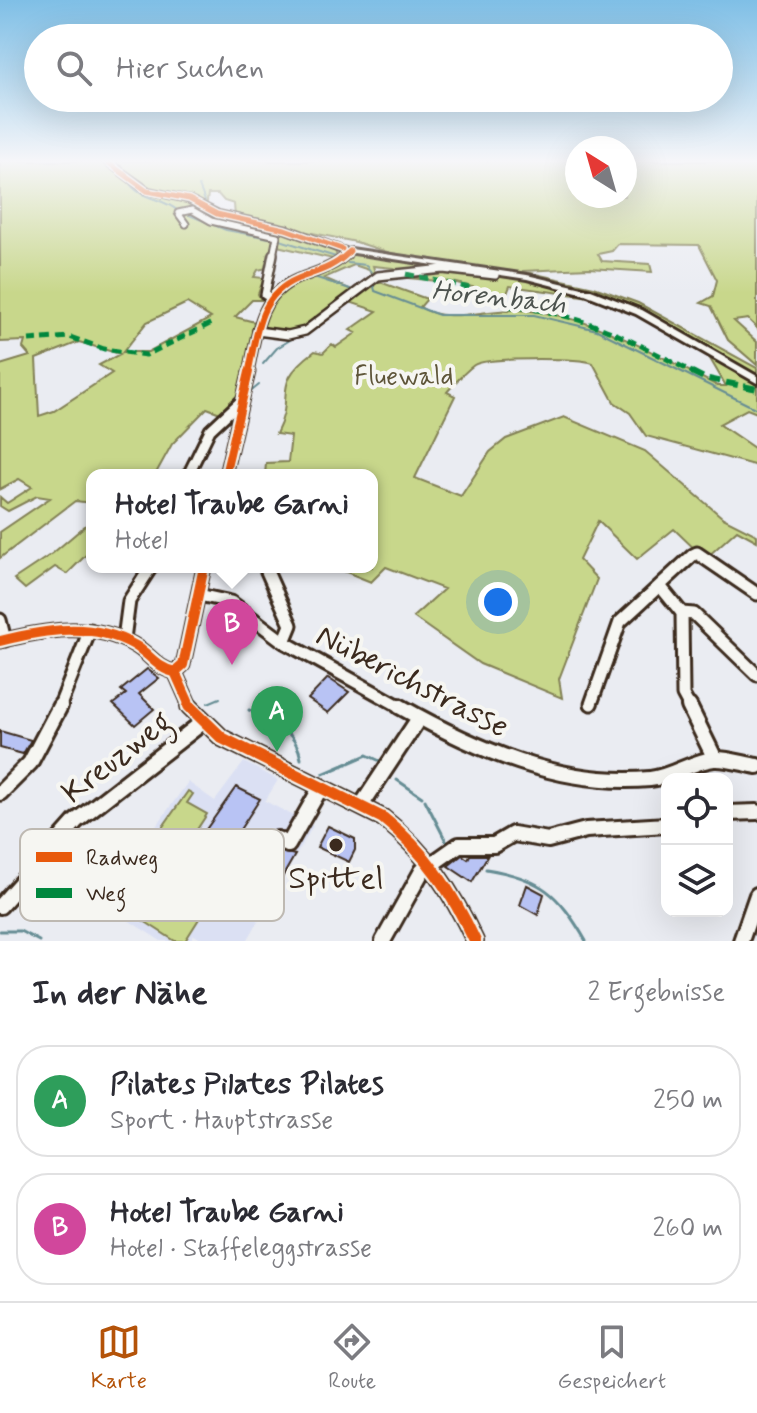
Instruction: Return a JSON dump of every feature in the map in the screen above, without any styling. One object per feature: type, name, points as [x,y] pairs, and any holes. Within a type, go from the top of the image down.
[{"type":"main road","points":[[201,205],[228,218],[277,226],[349,249],[540,280],[609,299],[670,329],[757,380]]},
{"type":"main road","points":[[327,242],[356,244],[408,259]]},
{"type":"main road","points":[[349,249],[374,251]]},
{"type":"street","points":[[186,224],[178,213],[192,210],[211,221],[277,239],[265,295],[269,297]]},
{"type":"street","points":[[226,469],[257,331],[269,297],[292,281],[333,268],[343,260],[349,249]]},
{"type":"street","points":[[257,331],[288,335],[305,331],[378,276],[443,269],[495,275]]},
{"type":"street","points":[[191,469],[210,430],[241,401]]},
{"type":"street","points":[[591,704],[616,629],[697,553],[757,594]]},
{"type":"street","points":[[124,639],[129,601],[147,573]]},
{"type":"street","points":[[0,620],[2,640],[41,632],[90,630],[124,639],[166,671],[175,672],[183,665],[203,573]]},
{"type":"street","points":[[269,573],[291,625],[284,642]]},
{"type":"street","points":[[660,586],[682,613],[680,681],[683,695],[715,759]]},
{"type":"street","name":"Nüberichstrasse","points":[[199,595],[233,603],[284,642],[419,718],[492,754],[590,778],[653,779],[715,759],[757,766]]},
{"type":"street","points":[[682,613],[694,614],[757,675]]},
{"type":"street","points":[[0,793],[22,774],[41,744],[90,630]]},
{"type":"street","points":[[175,672],[184,699],[203,722],[243,750],[361,806],[403,833],[433,864],[475,941]]},
{"type":"street","points":[[361,806],[419,718]]},
{"type":"street","name":"Kreuzweg","points":[[69,829],[117,786],[203,722]]},
{"type":"street","points":[[284,843],[288,845],[321,787]]},
{"type":"street","points":[[733,813],[757,812]]},
{"type":"street","points":[[383,941],[415,881],[459,845],[494,845],[513,834],[548,840],[586,830],[661,825]]},
{"type":"street","name":"Kreuzweg","points":[[0,906],[20,884]]},
{"type":"street","points":[[741,941],[757,895]]},
{"type":"shaded area","points":[[244,762],[278,780],[265,801],[313,826],[284,877],[284,829],[154,829],[188,782],[215,801]]},
{"type":"shaded area","points":[[129,921],[258,921],[247,941],[204,941],[194,935],[190,941],[161,941]]},
{"type":"green space","name":"Fluewald","points":[[0,205],[197,205],[208,210],[214,218],[272,227],[335,248],[337,260],[273,245],[267,268],[258,270],[254,277],[264,278],[258,294],[261,300],[252,300],[235,317],[255,322],[284,291],[338,267],[357,251],[406,258],[356,242],[235,217],[234,205],[565,205],[565,208],[637,208],[637,205],[757,205],[757,328],[748,319],[734,321],[757,342],[757,365],[728,340],[711,306],[701,303],[713,296],[717,280],[699,245],[618,244],[612,251],[598,254],[602,261],[650,264],[652,272],[589,268],[522,271],[594,287],[638,303],[757,368],[757,413],[747,409],[719,424],[757,450],[757,466],[646,436],[630,413],[614,402],[593,363],[513,360],[474,365],[447,392],[455,396],[415,478],[461,496],[490,452],[506,439],[564,417],[645,451],[723,518],[757,535],[757,541],[737,530],[705,559],[674,529],[637,559],[598,521],[579,560],[597,579],[559,679],[562,698],[480,664],[413,617],[444,589],[386,567],[371,582],[349,573],[378,573],[378,469],[266,469],[266,463],[288,462],[291,436],[276,434],[292,373],[315,351],[323,353],[332,344],[336,347],[356,333],[350,330],[377,311],[344,300],[299,333],[257,331],[240,397],[223,414],[207,408],[172,444],[158,469],[86,469],[86,502],[75,501],[0,558],[0,532],[50,498],[37,496],[8,511],[0,506],[0,497],[7,503],[32,487],[19,479],[0,489],[0,365],[30,356],[23,348],[25,341],[0,342]],"holes":[[[354,265],[369,270],[372,276],[376,276],[373,266],[394,268],[388,276],[457,283],[506,296],[510,286],[590,297],[634,311],[709,357],[726,386],[718,386],[621,337],[571,319],[518,310],[442,315],[420,307],[427,299],[377,281],[370,279],[369,288],[354,291],[324,278]],[[187,303],[211,318],[148,352],[123,352],[147,322]],[[79,342],[120,354],[99,365],[112,373],[54,411],[39,416],[36,359]]]},
{"type":"green space","points":[[86,525],[86,555],[67,574],[55,567],[25,589],[14,579],[53,553]]},
{"type":"green space","points":[[188,791],[193,794],[187,803],[207,814],[197,829],[161,829]]},
{"type":"green space","points":[[144,921],[198,921],[185,941],[175,941]]},
{"type":"building","points":[[147,669],[159,678],[139,694],[154,709],[135,725],[113,704],[126,694],[121,690]]},
{"type":"building","points":[[328,678],[349,692],[328,713],[308,699]]},
{"type":"building","points":[[0,731],[31,740],[23,754],[0,748]]},
{"type":"building","points":[[236,787],[260,799],[240,829],[206,829]]},
{"type":"building","name":"Spittel","points":[[328,826],[355,839],[355,850],[349,862],[317,847]]},
{"type":"building","points":[[284,852],[295,855],[284,874]]},
{"type":"building","points":[[462,855],[468,859],[470,855],[488,855],[472,882],[448,866]]},
{"type":"building","points":[[527,885],[544,894],[538,915],[520,905]]},
{"type":"waterway","points":[[169,205],[178,211]]},
{"type":"waterway","name":"Horenbach","points":[[187,214],[226,230],[274,239]]},
{"type":"waterway","name":"Horenbach","points":[[280,240],[336,257]]},
{"type":"waterway","name":"Horenbach","points":[[348,263],[366,265],[373,275]]},
{"type":"waterway","points":[[314,277],[350,289]]},
{"type":"waterway","name":"Horenbach","points":[[373,282],[375,291],[439,315],[534,315],[597,330],[757,409]]},
{"type":"waterway","points":[[263,364],[277,348],[295,337]]},
{"type":"waterway","points":[[248,394],[259,385]]},
{"type":"waterway","points":[[208,703],[220,698]]},
{"type":"waterway","points":[[249,710],[267,717],[289,734],[301,759]]},
{"type":"waterway","points":[[323,774],[367,755],[380,761]]},
{"type":"waterway","points":[[397,780],[422,797]]},
{"type":"waterway","points":[[425,800],[447,843]]},
{"type":"waterway","points":[[486,869],[521,877],[546,890],[557,899],[586,941]]},
{"type":"waterway","points":[[0,931],[20,931],[39,941]]},
{"type":"marked path","points":[[406,274],[502,295],[502,303],[507,306],[555,311],[601,325],[704,378],[757,389]]},
{"type":"marked path","points":[[29,340],[70,337],[104,349],[146,355],[214,322]]},
{"type":"cycle path","points":[[200,205],[217,214],[285,229],[342,249]]},
{"type":"cycle path","points":[[226,469],[265,303],[283,286],[330,267],[350,251]]},
{"type":"cycle path","points":[[175,672],[183,665],[203,573]]},
{"type":"cycle path","points":[[0,641],[51,631],[102,632],[135,645],[164,669],[175,672]]},
{"type":"cycle path","points":[[175,672],[189,706],[222,738],[383,818],[414,844],[438,873],[475,941]]},
{"type":"place","name":"Hotel Traube Garni","points":[[232,665]]},
{"type":"place","name":"Pilates Pilates Pilates","points":[[277,752]]},
{"type":"place","name":"Spittel","points":[[336,845]]}]
